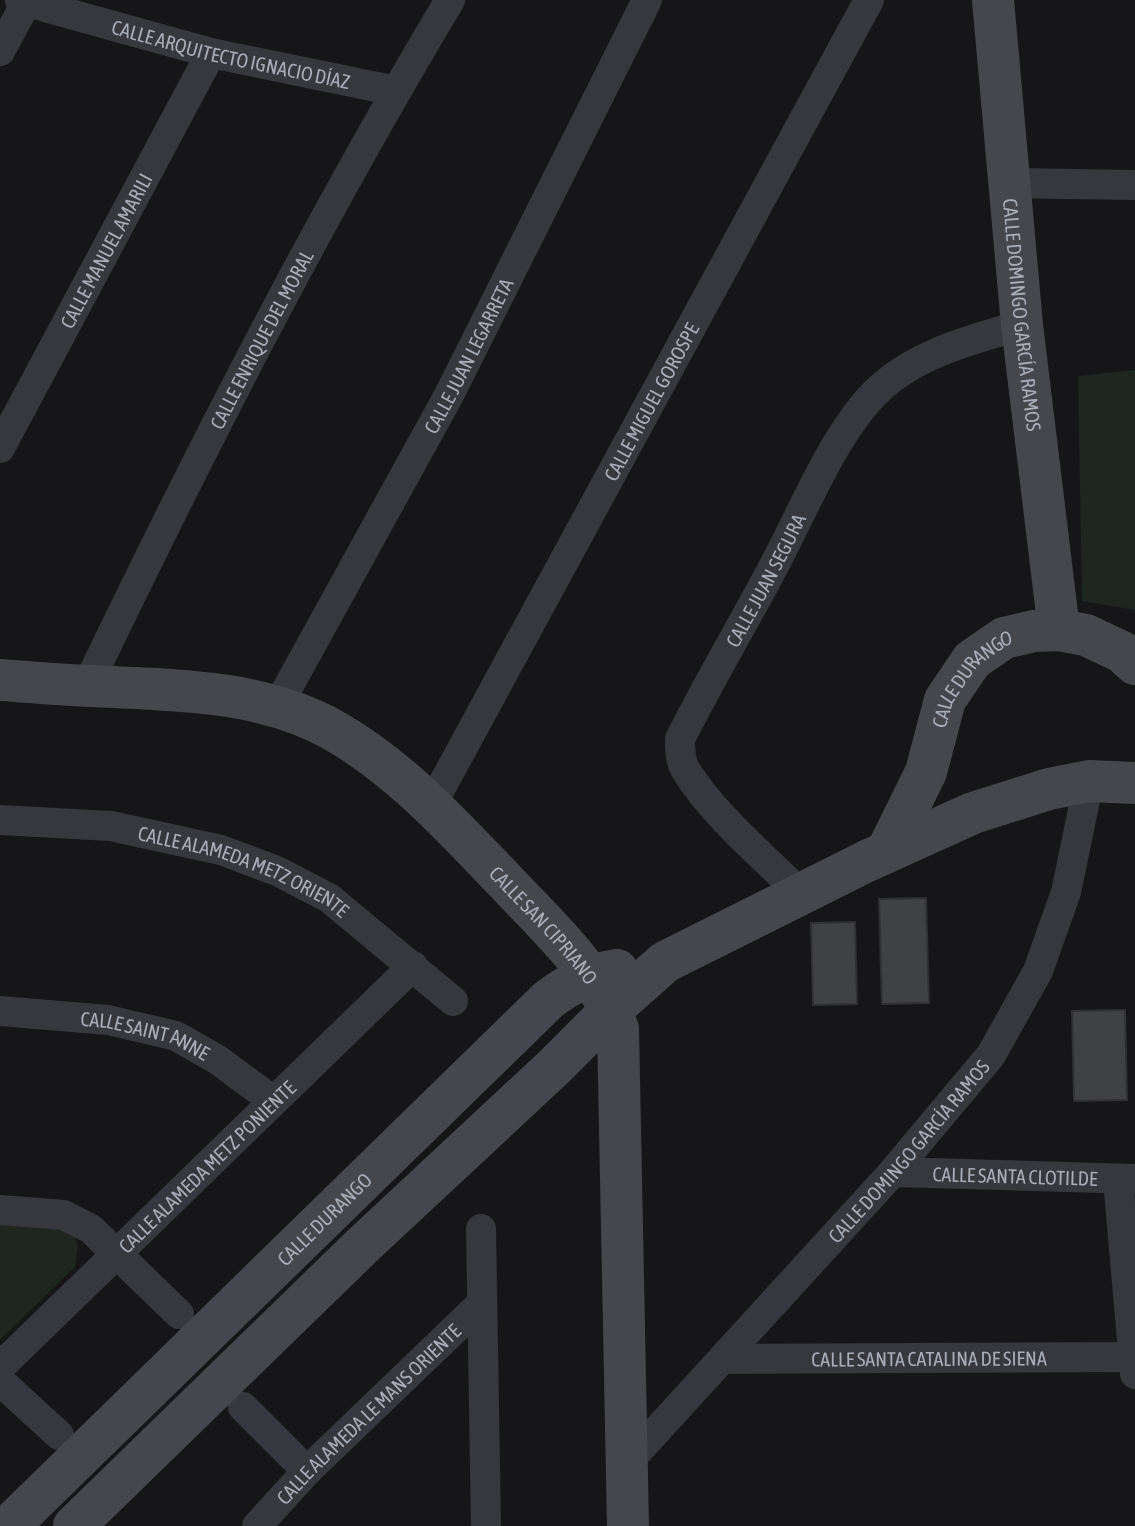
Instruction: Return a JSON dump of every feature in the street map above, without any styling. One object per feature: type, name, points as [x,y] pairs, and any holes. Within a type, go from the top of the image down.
[{"type":"main road","name":"CALLE DOMINGO GARCÍA RAMOS","points":[[993,0],[1022,325],[1059,630]]},
{"type":"main road","name":"CALLE DURANGO","points":[[887,851],[926,772],[945,700],[972,660],[1004,638],[1034,631],[1059,630],[1086,635],[1122,652],[1135,664]]},
{"type":"main road","name":"CALLE SAN CIPRIANO","points":[[0,680],[186,689],[277,707],[331,729],[373,757],[432,804],[601,992]]},
{"type":"main road","points":[[926,772],[944,797],[973,813]]},
{"type":"main road","name":"CALLE DURANGO","points":[[74,1526],[362,1246],[554,1067],[601,992],[887,851],[973,813],[1035,792],[1089,781],[1135,783]]},
{"type":"main road","name":"CALLE DURANGO","points":[[9,1526],[548,1000],[571,982],[601,992]]},
{"type":"main road","points":[[601,992],[618,1029],[628,1526]]},
{"type":"street","name":"CALLE ENRIQUE DEL MORAL","points":[[87,686],[204,445],[396,91],[450,0]]},
{"type":"street","name":"CALLE JUAN LEGARRETA","points":[[277,707],[449,395],[647,0]]},
{"type":"street","name":"CALLE MIGUEL GOROSPE","points":[[432,804],[869,0]]},
{"type":"street","name":"CALLE ARQUITECTO IGNACIO DÍAZ","points":[[23,2],[211,53],[396,91]]},
{"type":"street","points":[[0,51],[23,2]]},
{"type":"street","name":"CALLE MANUEL AMARILI","points":[[0,448],[211,53]]},
{"type":"street","points":[[1008,183],[1135,185]]},
{"type":"street","name":"CALLE JUAN SEGURA","points":[[801,894],[736,829],[684,767],[680,739],[825,467],[868,400],[907,369],[948,347],[1022,325]]},
{"type":"street","name":"CALLE DOMINGO GARCÍA RAMOS","points":[[627,1463],[893,1172],[991,1055],[1038,971],[1066,892],[1089,781]]},
{"type":"street","name":"CALLE ALAMEDA METZ ORIENTE","points":[[0,820],[111,826],[221,850],[277,871],[329,898],[453,1001]]},
{"type":"street","name":"CALLE ALAMEDA METZ PONIENTE","points":[[0,1367],[413,966]]},
{"type":"street","name":"CALLE SAINT ANNE","points":[[0,1011],[108,1020],[176,1036],[218,1060],[272,1100]]},
{"type":"street","name":"CALLE SANTA CLOTILDE","points":[[893,1172],[1126,1180]]},
{"type":"street","points":[[1126,1180],[1135,1363]]},
{"type":"street","points":[[0,1210],[64,1215],[91,1229],[179,1314]]},
{"type":"street","points":[[481,1229],[486,1526]]},
{"type":"street","name":"CALLE ALAMEDA LE MANS ORIENTE","points":[[257,1526],[307,1471],[481,1304]]},
{"type":"street","name":"CALLE SANTA CATALINA DE SIENA","points":[[723,1359],[1135,1363]]},
{"type":"street","points":[[0,1381],[59,1435]]},
{"type":"street","points":[[243,1407],[307,1471]]},
{"type":"shaded area","points":[[1135,370],[1135,610],[1082,601],[1078,376]]},
{"type":"shaded area","points":[[0,1219],[70,1224],[78,1246],[75,1267],[0,1340]]},
{"type":"building","points":[[926,898],[929,1003],[882,1004],[879,899]]},
{"type":"building","points":[[855,922],[857,1004],[813,1005],[811,923]]},
{"type":"building","points":[[1125,1010],[1127,1100],[1074,1101],[1072,1011]]}]
